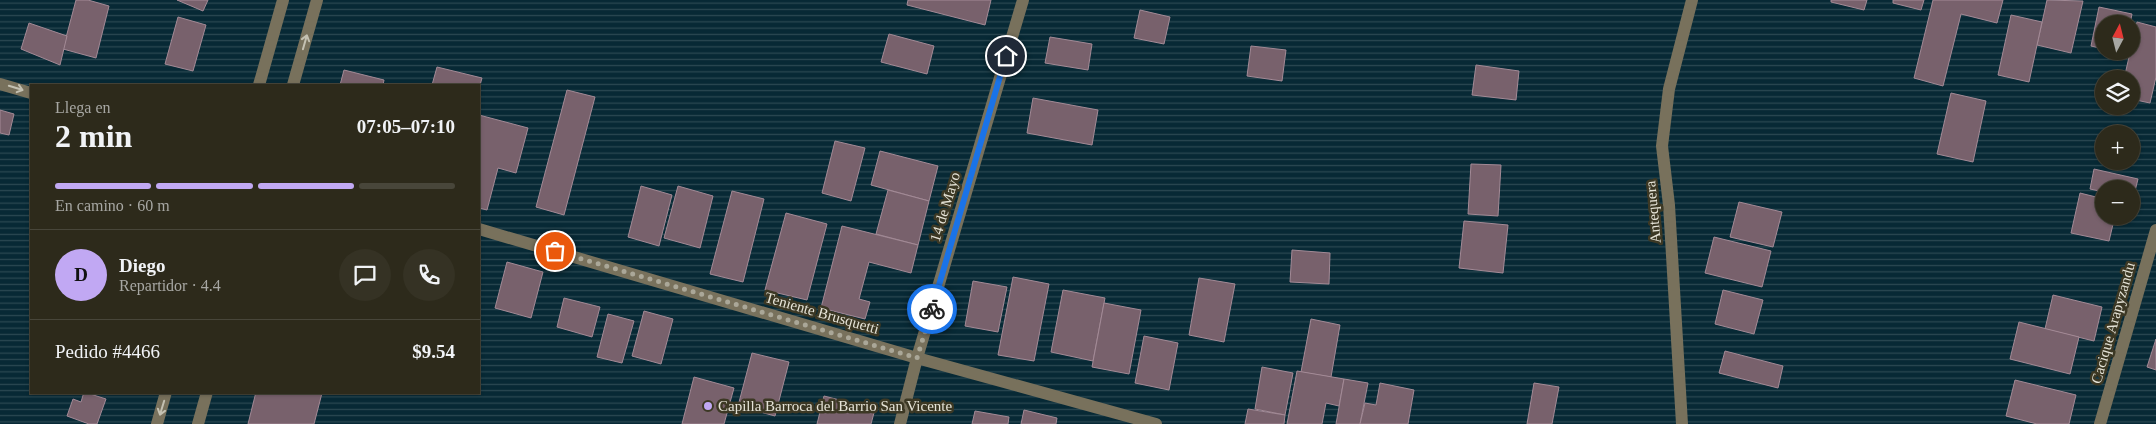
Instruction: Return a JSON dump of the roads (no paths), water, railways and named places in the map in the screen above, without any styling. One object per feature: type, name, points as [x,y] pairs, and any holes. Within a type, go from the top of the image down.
[{"type":"street","points":[[260,84],[284,0]]},
{"type":"street","points":[[293,84],[317,0]]},
{"type":"street","name":"14 de Mayo","points":[[900,424],[917,358],[1023,0]]},
{"type":"street","name":"Antequera","points":[[1682,424],[1669,205],[1662,146],[1669,90],[1692,0]]},
{"type":"street","points":[[0,84],[30,93]]},
{"type":"street","name":"Teniente Brusquetti","points":[[480,229],[917,358],[1156,424]]},
{"type":"street","name":"Cacique Arapyzandu","points":[[2100,424],[2156,230]]},
{"type":"street","points":[[157,424],[165,394]]},
{"type":"street","points":[[198,424],[206,394]]},
{"type":"water","points":[[0,0],[2156,0],[2156,424],[0,424]]},
{"type":"place","name":"Capilla Barroca del Barrio San Vicente","points":[[708,406]]}]
